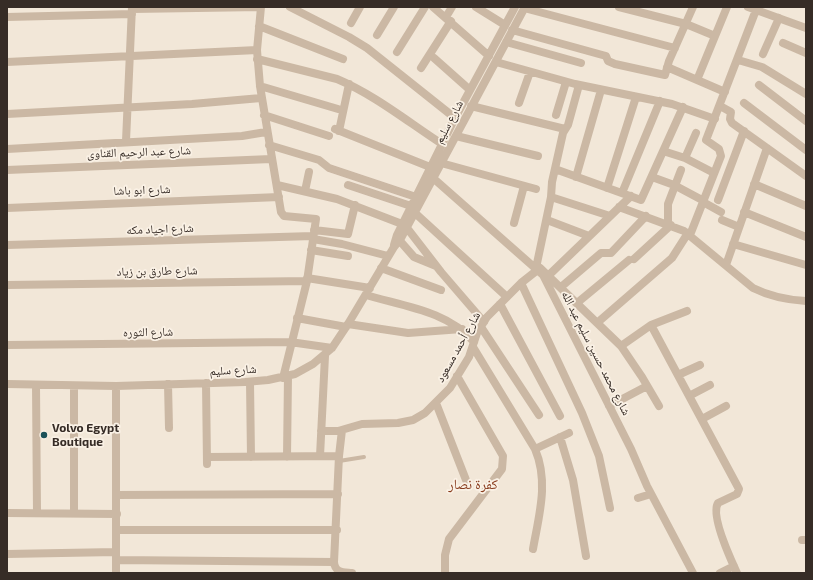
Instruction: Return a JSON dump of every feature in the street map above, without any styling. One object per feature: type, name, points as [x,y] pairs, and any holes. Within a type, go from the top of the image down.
[{"type":"street","points":[[7,17],[132,10],[261,7],[257,54],[261,98],[281,212],[284,216],[316,219],[307,280],[290,342],[285,377],[287,457]]},
{"type":"street","points":[[290,7],[349,37],[367,48],[455,118]]},
{"type":"street","points":[[351,23],[360,7]]},
{"type":"street","points":[[377,35],[394,7]]},
{"type":"street","points":[[397,52],[425,7]]},
{"type":"street","points":[[433,7],[489,56]]},
{"type":"street","points":[[421,68],[448,19],[452,7]]},
{"type":"street","name":"شارع سليم","points":[[394,247],[394,241],[434,178],[471,106],[496,62],[506,42],[515,7]]},
{"type":"street","points":[[524,7],[675,48]]},
{"type":"street","name":"شارع سليم","points":[[413,210],[416,197],[430,167],[470,90],[489,56],[524,7]]},
{"type":"street","points":[[619,7],[686,24],[715,36]]},
{"type":"street","points":[[666,71],[693,7]]},
{"type":"street","points":[[697,80],[727,7]]},
{"type":"street","points":[[748,7],[806,28]]},
{"type":"street","points":[[481,8],[509,28],[606,56],[608,61],[615,64],[666,71],[697,80],[725,92]]},
{"type":"street","points":[[126,141],[132,10]]},
{"type":"street","points":[[597,323],[672,258],[689,234],[721,156],[719,149],[706,140],[756,10]]},
{"type":"street","points":[[763,54],[779,18]]},
{"type":"street","points":[[259,26],[343,59]]},
{"type":"street","points":[[506,42],[580,63]]},
{"type":"street","points":[[783,43],[806,53]]},
{"type":"street","points":[[7,62],[257,54],[349,84],[442,144]]},
{"type":"street","points":[[434,58],[470,90]]},
{"type":"street","points":[[738,60],[762,67],[806,94]]},
{"type":"street","points":[[496,62],[566,82],[660,101],[683,107],[715,119]]},
{"type":"street","points":[[519,103],[530,72]]},
{"type":"street","points":[[556,115],[566,82]]},
{"type":"street","points":[[349,84],[337,130],[430,167]]},
{"type":"street","points":[[579,85],[565,129],[555,169],[547,220],[537,268],[543,270],[561,286],[621,346],[659,406]]},
{"type":"street","points":[[260,86],[338,109]]},
{"type":"street","points":[[759,86],[806,121]]},
{"type":"street","points":[[576,177],[601,90]]},
{"type":"street","points":[[607,188],[636,97]]},
{"type":"street","points":[[7,114],[261,98]]},
{"type":"street","points":[[622,193],[660,101]]},
{"type":"street","points":[[744,103],[806,150]]},
{"type":"street","points":[[471,106],[565,129]]},
{"type":"street","points":[[720,106],[731,112],[730,119],[744,131],[806,176]]},
{"type":"street","points":[[555,169],[641,200],[683,107]]},
{"type":"street","points":[[264,115],[329,136]]},
{"type":"street","points":[[718,200],[744,131]]},
{"type":"street","points":[[7,149],[126,141],[242,136],[266,132]]},
{"type":"street","points":[[685,158],[696,133]]},
{"type":"street","points":[[456,136],[538,156]]},
{"type":"street","points":[[269,145],[319,160],[328,168],[416,197]]},
{"type":"street","points":[[726,265],[767,148]]},
{"type":"street","points":[[663,151],[685,158],[714,173]]},
{"type":"street","name":"شارع عبد الرحيم القناوى","points":[[7,170],[271,159]]},
{"type":"street","points":[[441,163],[536,189]]},
{"type":"street","points":[[670,225],[668,204],[681,170]]},
{"type":"street","points":[[305,191],[309,172]]},
{"type":"street","points":[[652,177],[674,185],[703,201],[721,216],[739,227]]},
{"type":"street","name":"شارع محمد حسين سليم عبد الله","points":[[434,178],[527,261],[537,268],[543,275],[609,406],[651,494],[693,573]]},
{"type":"street","points":[[754,184],[806,206]]},
{"type":"street","points":[[277,185],[337,199],[404,226],[483,324],[539,415]]},
{"type":"street","points":[[348,185],[413,210],[507,297]]},
{"type":"street","points":[[514,223],[524,186]]},
{"type":"street","name":"شارع ابو باشا","points":[[7,208],[279,196]]},
{"type":"street","points":[[549,275],[630,196]]},
{"type":"street","points":[[551,197],[610,216]]},
{"type":"street","points":[[313,235],[348,234],[355,205]]},
{"type":"street","points":[[619,207],[670,225],[689,234],[753,288],[781,298],[806,301]]},
{"type":"street","points":[[744,212],[806,237]]},
{"type":"street","points":[[561,286],[601,253],[611,253],[646,216]]},
{"type":"street","points":[[547,220],[589,236]]},
{"type":"street","points":[[577,303],[631,260],[670,225]]},
{"type":"street","name":"شارع سليم","points":[[7,384],[116,386],[250,382],[285,377],[304,370],[325,356],[332,348],[368,292],[388,256],[400,241],[404,226]]},
{"type":"street","points":[[313,235],[388,256]]},
{"type":"street","name":"شارع اجياد مكه","points":[[7,245],[313,235]]},
{"type":"street","points":[[400,241],[414,257],[436,266]]},
{"type":"street","points":[[733,244],[806,265]]},
{"type":"street","points":[[311,250],[348,256]]},
{"type":"street","points":[[381,268],[440,290]]},
{"type":"street","name":"شارع أحمد مسعود","points":[[321,431],[342,430],[355,425],[413,420],[436,403],[457,376],[469,357],[473,344],[483,324],[500,304],[537,268]]},
{"type":"street","name":"شارع طارق بن زياد","points":[[7,284],[307,280],[368,292],[438,316],[462,328]]},
{"type":"street","points":[[521,283],[582,413],[599,456],[610,508]]},
{"type":"street","points":[[500,304],[560,416]]},
{"type":"street","points":[[621,346],[651,325],[687,311]]},
{"type":"street","points":[[297,318],[347,326],[408,333],[462,328],[473,344],[540,460],[543,483],[533,549]]},
{"type":"street","points":[[651,325],[739,488],[737,494],[721,501],[716,509],[720,531],[735,570],[720,573]]},
{"type":"street","name":"شارع الثوره","points":[[7,345],[290,342],[332,348]]},
{"type":"street","points":[[320,456],[325,356]]},
{"type":"street","points":[[678,375],[700,365]]},
{"type":"street","points":[[445,573],[445,554],[449,539],[502,469],[504,460],[504,456],[457,376]]},
{"type":"street","points":[[250,382],[251,457]]},
{"type":"street","points":[[206,383],[207,461],[251,457],[320,456],[339,459]]},
{"type":"street","points":[[168,384],[169,428]]},
{"type":"street","points":[[36,385],[37,513]]},
{"type":"street","points":[[689,396],[710,385]]},
{"type":"street","points":[[74,386],[74,513]]},
{"type":"street","points":[[116,386],[116,573]]},
{"type":"street","points":[[609,406],[647,386]]},
{"type":"street","points":[[436,403],[466,480]]},
{"type":"street","points":[[702,419],[726,406]]},
{"type":"street","points":[[335,568],[339,459],[342,430]]},
{"type":"street","points":[[535,449],[569,433]]},
{"type":"street","points":[[560,437],[573,480],[586,556]]},
{"type":"street","points":[[116,495],[338,494]]},
{"type":"street","points":[[638,498],[651,494]]},
{"type":"street","points":[[7,513],[117,514]]},
{"type":"street","points":[[116,530],[337,530]]},
{"type":"street","points":[[7,554],[116,556],[335,568],[352,573]]},
{"type":"lane","points":[[339,459],[364,457]]},
{"type":"place","name":"Volvo Egypt Boutique","points":[[44,435]]},
{"type":"district","name":"كفرة نصار","points":[[473,484]]}]
